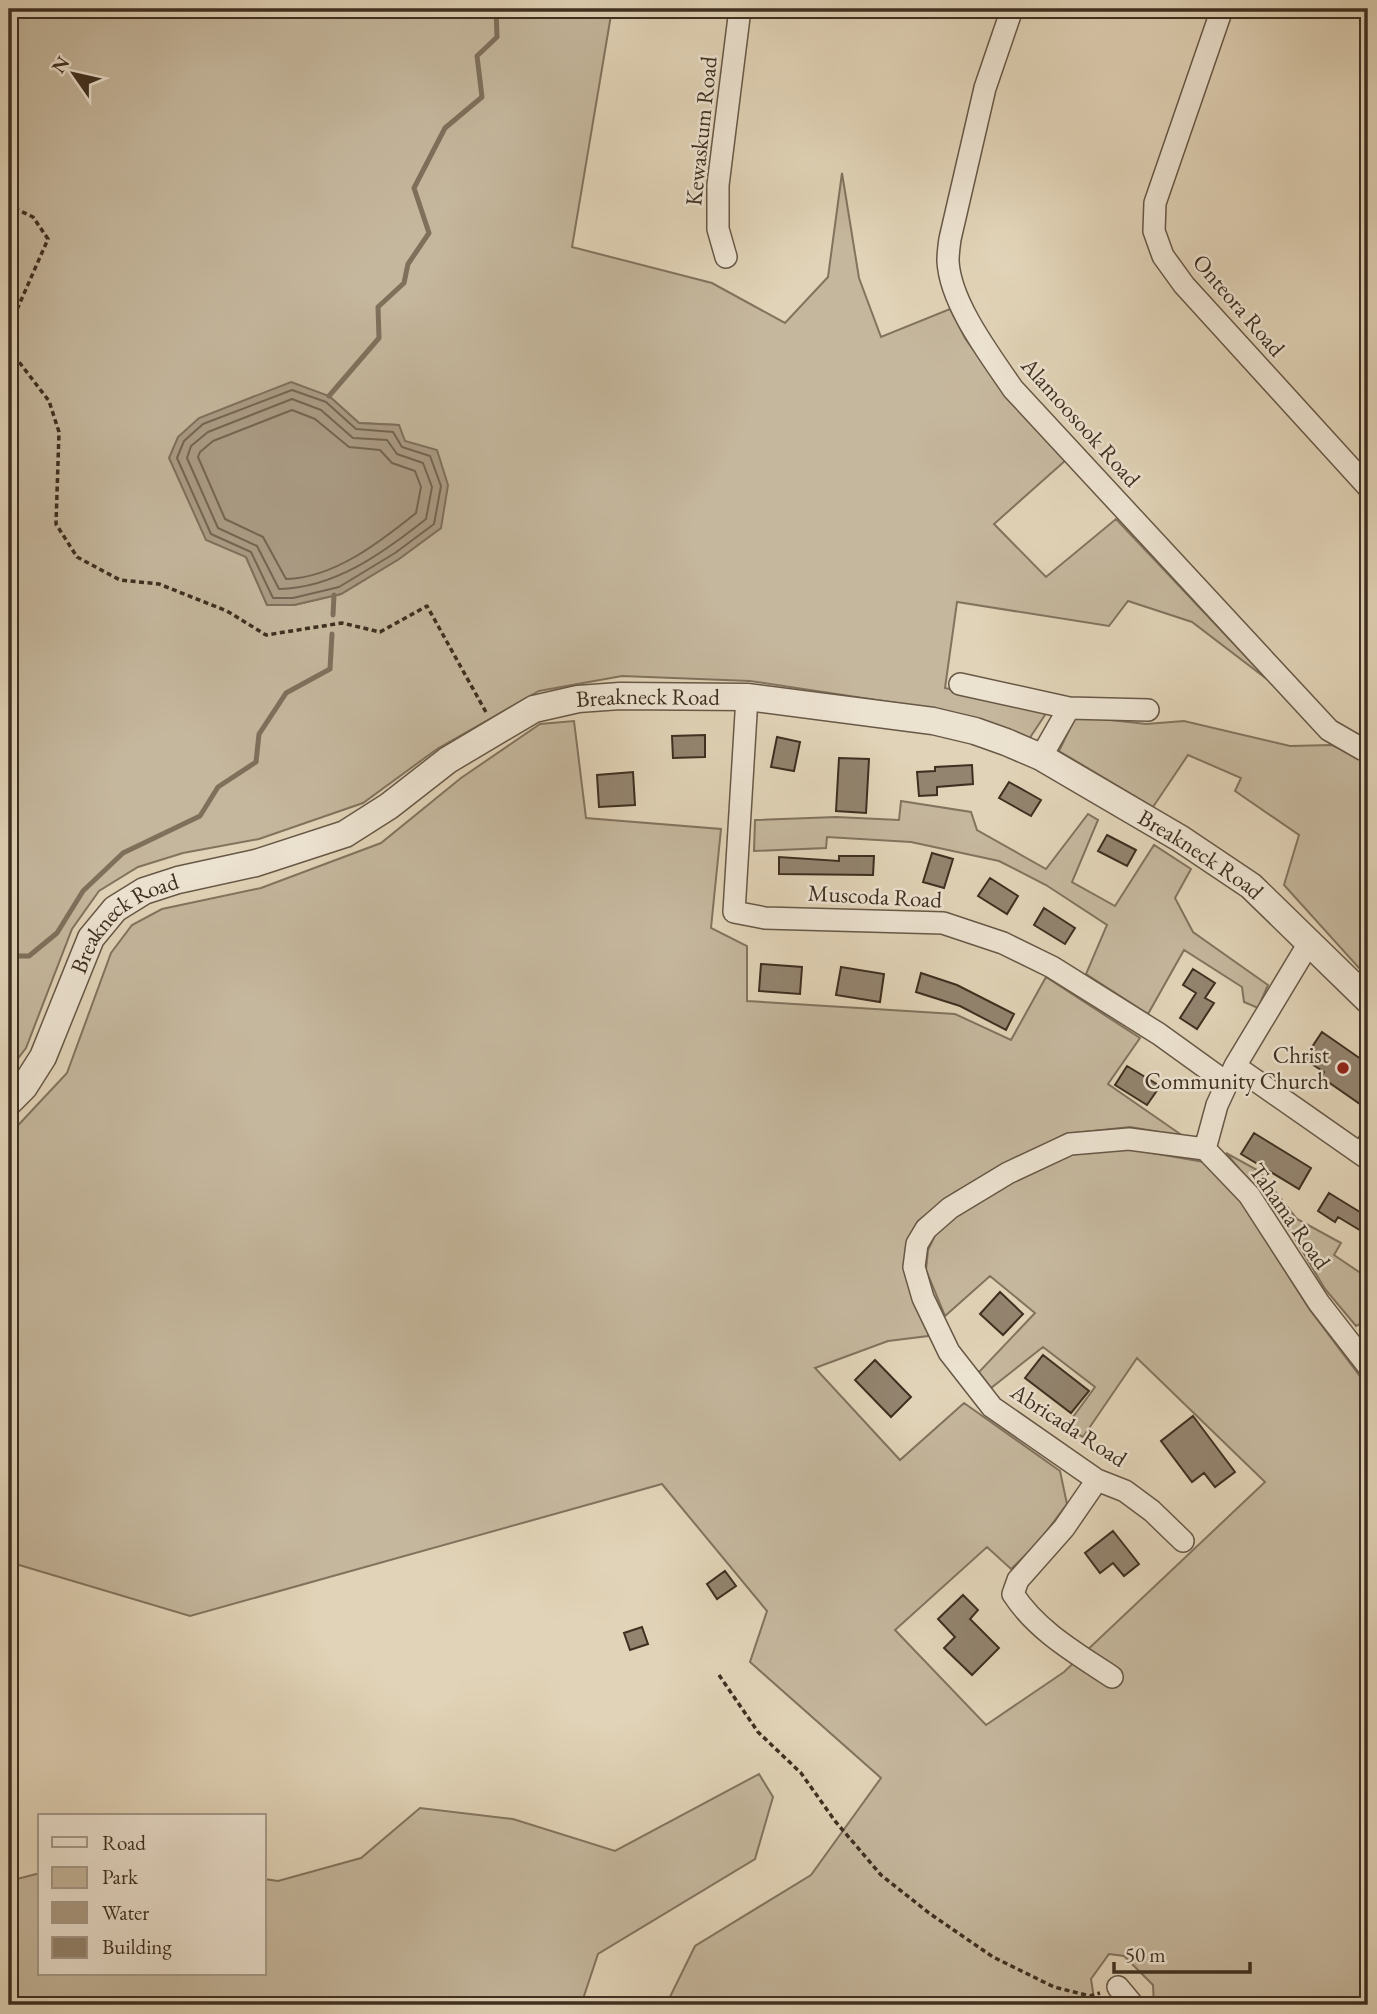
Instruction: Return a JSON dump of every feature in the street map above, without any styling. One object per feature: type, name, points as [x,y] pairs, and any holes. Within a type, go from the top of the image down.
[{"type":"street","name":"Kewaskum Road","points":[[726,257],[718,229],[718,185],[740,9]]},
{"type":"street","name":"Alamoosook Road","points":[[1012,9],[985,88],[950,239],[948,263],[958,298],[975,333],[1013,389],[1329,730],[1365,750]]},
{"type":"street","name":"Onteora Road","points":[[1222,9],[1155,203],[1154,231],[1163,256],[1184,285],[1368,487]]},
{"type":"street","points":[[960,684],[1069,708],[1148,710]]},
{"type":"street","name":"Breakneck Road","points":[[9,1102],[24,1087],[43,1057],[91,938],[115,909],[144,891],[156,887],[256,863],[345,834],[389,806],[448,760],[534,709],[578,699],[620,696],[747,697],[933,721],[975,731],[1041,757],[1181,839],[1251,886],[1368,1000]]},
{"type":"street","name":"Muscoda Road","points":[[747,697],[734,912],[765,918],[943,923],[1003,943],[1052,967],[1159,1034],[1365,1148]]},
{"type":"street","points":[[1041,757],[1069,708]]},
{"type":"street","points":[[1205,1149],[1217,1105],[1231,1075],[1309,943]]},
{"type":"street","name":"Abricada Road","points":[[1183,1541],[1152,1511],[1125,1491],[1097,1480],[992,1407],[949,1352],[923,1298],[914,1267],[917,1244],[926,1229],[950,1208],[1008,1173],[1070,1144],[1129,1139],[1205,1149]]},
{"type":"street","name":"Tahama Road","points":[[1205,1149],[1248,1195],[1319,1303],[1368,1367]]},
{"type":"street","points":[[1097,1480],[1064,1528],[1018,1580],[1013,1594],[1020,1606],[1058,1641],[1112,1676]]},
{"type":"street","points":[[1118,1987],[1133,2005]]},
{"type":"path","points":[[9,201],[12,207],[33,218],[48,239],[15,314],[16,358],[49,401],[56,421],[59,432],[56,524],[77,557],[120,580],[159,584],[227,611],[266,635],[342,623],[380,632],[427,606],[496,732]]},
{"type":"path","points":[[719,1675],[758,1732],[801,1773],[835,1821],[874,1866],[929,1913],[993,1957],[1054,1986],[1090,1996],[1118,1987]]},
{"type":"green space","points":[[9,9],[612,9],[572,247],[712,283],[785,323],[828,277],[842,173],[859,278],[881,337],[950,309],[965,338],[1008,399],[1066,460],[994,524],[1046,577],[1116,519],[1268,680],[1192,622],[1128,601],[1109,626],[957,602],[945,688],[1047,712],[1029,739],[936,709],[750,681],[622,676],[539,691],[437,749],[363,803],[259,839],[183,853],[138,867],[99,891],[72,929],[26,1048],[9,1070]],"holes":[[[329,396],[359,423],[398,425],[441,528],[399,559],[341,594],[294,605],[267,605],[246,557]]]},
{"type":"green space","points":[[1076,716],[1146,724],[1184,721],[1290,746],[1332,745],[1368,762],[1368,978],[1284,885],[1299,835],[1235,791],[1241,778],[1188,755],[1153,807],[1059,751]]},
{"type":"green space","points":[[574,721],[586,818],[721,829],[711,928],[747,946],[747,1001],[955,1014],[1011,1040],[1046,977],[1140,1038],[1108,1084],[1183,1136],[1130,1127],[1065,1134],[955,1192],[918,1221],[908,1240],[928,1324],[928,1336],[888,1341],[815,1368],[900,1460],[964,1403],[1060,1471],[1067,1504],[1037,1544],[1011,1569],[987,1547],[895,1630],[986,1725],[1064,1672],[1265,1482],[1137,1358],[1083,1437],[1065,1428],[1095,1387],[1043,1347],[991,1388],[979,1372],[1035,1313],[990,1276],[945,1316],[926,1270],[928,1250],[937,1231],[967,1206],[1071,1151],[1123,1148],[1204,1162],[1242,1203],[1310,1310],[1368,1387],[1368,2005],[1154,2005],[1153,1985],[1124,1956],[1109,1954],[1091,1979],[1095,2005],[666,2005],[695,1946],[811,1875],[881,1778],[750,1662],[767,1611],[662,1484],[190,1616],[9,1562],[9,1135],[67,1073],[111,953],[132,925],[162,909],[261,888],[381,843],[461,778],[540,724]]},
{"type":"green space","points":[[901,801],[971,812],[977,830],[1046,869],[1088,814],[1098,820],[1072,882],[1115,906],[1154,845],[1191,869],[1175,898],[1193,932],[1268,985],[1258,1008],[1244,1002],[1242,987],[1184,950],[1148,1014],[1086,974],[1107,925],[1046,885],[999,861],[911,842],[827,837],[826,848],[754,851],[755,820],[836,817],[899,820]]},
{"type":"green space","points":[[1226,1153],[1259,1171],[1297,1219],[1341,1243],[1334,1255],[1368,1278],[1368,1320],[1356,1326],[1325,1289],[1288,1227]]},
{"type":"green space","points":[[759,1774],[773,1797],[755,1859],[598,1954],[581,2005],[9,2005],[9,1881],[38,1874],[38,1976],[266,1976],[266,1879],[278,1881],[361,1858],[420,1808],[513,1819],[615,1851]]},
{"type":"water","points":[[291,382],[329,396],[359,423],[399,425],[405,441],[437,450],[448,485],[441,528],[399,559],[341,594],[294,605],[267,605],[246,557],[206,540],[169,458],[178,437],[199,418]]},
{"type":"building","points":[[705,735],[705,757],[673,758],[672,736]]},
{"type":"building","points":[[777,737],[800,742],[794,771],[771,767]]},
{"type":"building","points":[[839,758],[869,759],[866,813],[836,811]]},
{"type":"building","points":[[972,765],[973,784],[937,787],[937,795],[919,796],[917,772],[935,771],[935,767]]},
{"type":"building","points":[[633,772],[635,805],[599,807],[597,775]]},
{"type":"building","points":[[1009,782],[1041,800],[1031,816],[999,798]]},
{"type":"building","points":[[1107,835],[1136,850],[1127,866],[1098,851]]},
{"type":"building","points":[[932,853],[953,859],[944,888],[923,882]]},
{"type":"building","points":[[839,856],[874,856],[873,875],[779,874],[779,857],[839,861]]},
{"type":"building","points":[[990,878],[1018,896],[1007,914],[978,896]]},
{"type":"building","points":[[1044,908],[1075,928],[1065,944],[1034,925]]},
{"type":"building","points":[[761,964],[802,967],[800,994],[759,991]]},
{"type":"building","points":[[841,967],[884,974],[880,1002],[836,995]]},
{"type":"building","points":[[1193,969],[1215,983],[1205,998],[1214,1003],[1197,1029],[1180,1018],[1196,993],[1183,985]]},
{"type":"building","points":[[921,973],[957,985],[1014,1014],[1006,1030],[960,1006],[916,992]]},
{"type":"building","name":"Christ Community Church","points":[[1322,1032],[1368,1064],[1368,1092],[1360,1104],[1321,1077],[1324,1072],[1304,1059]]},
{"type":"building","points":[[1127,1066],[1160,1086],[1147,1105],[1115,1085]]},
{"type":"building","points":[[1254,1133],[1311,1168],[1299,1189],[1241,1154]]},
{"type":"building","points":[[1329,1193],[1368,1217],[1368,1235],[1338,1217],[1335,1222],[1318,1211]]},
{"type":"building","points":[[1000,1292],[1023,1314],[1003,1335],[980,1314]]},
{"type":"building","points":[[1043,1355],[1089,1391],[1071,1413],[1025,1378]]},
{"type":"building","points":[[875,1360],[911,1397],[891,1417],[855,1380]]},
{"type":"building","points":[[1193,1416],[1235,1472],[1215,1487],[1204,1473],[1192,1482],[1161,1441]]},
{"type":"building","points":[[1113,1531],[1139,1564],[1124,1576],[1113,1563],[1100,1573],[1085,1553]]},
{"type":"building","points":[[725,1571],[736,1586],[717,1599],[707,1584]]},
{"type":"building","points":[[963,1595],[978,1610],[970,1619],[999,1648],[972,1675],[944,1648],[955,1637],[938,1619]]},
{"type":"building","points":[[642,1627],[648,1644],[630,1650],[624,1633]]},
{"type":"waterway","points":[[329,396],[379,338],[378,307],[404,283],[408,264],[429,233],[414,188],[445,128],[482,97],[477,56],[497,37],[496,9]]},
{"type":"waterway","points":[[333,615],[334,595]]},
{"type":"waterway","points":[[9,956],[29,956],[57,933],[83,891],[123,853],[200,816],[218,787],[256,762],[259,734],[286,693],[330,669],[332,634]]},
{"type":"place","name":"Christ Community Church","points":[[1343,1068]]}]
